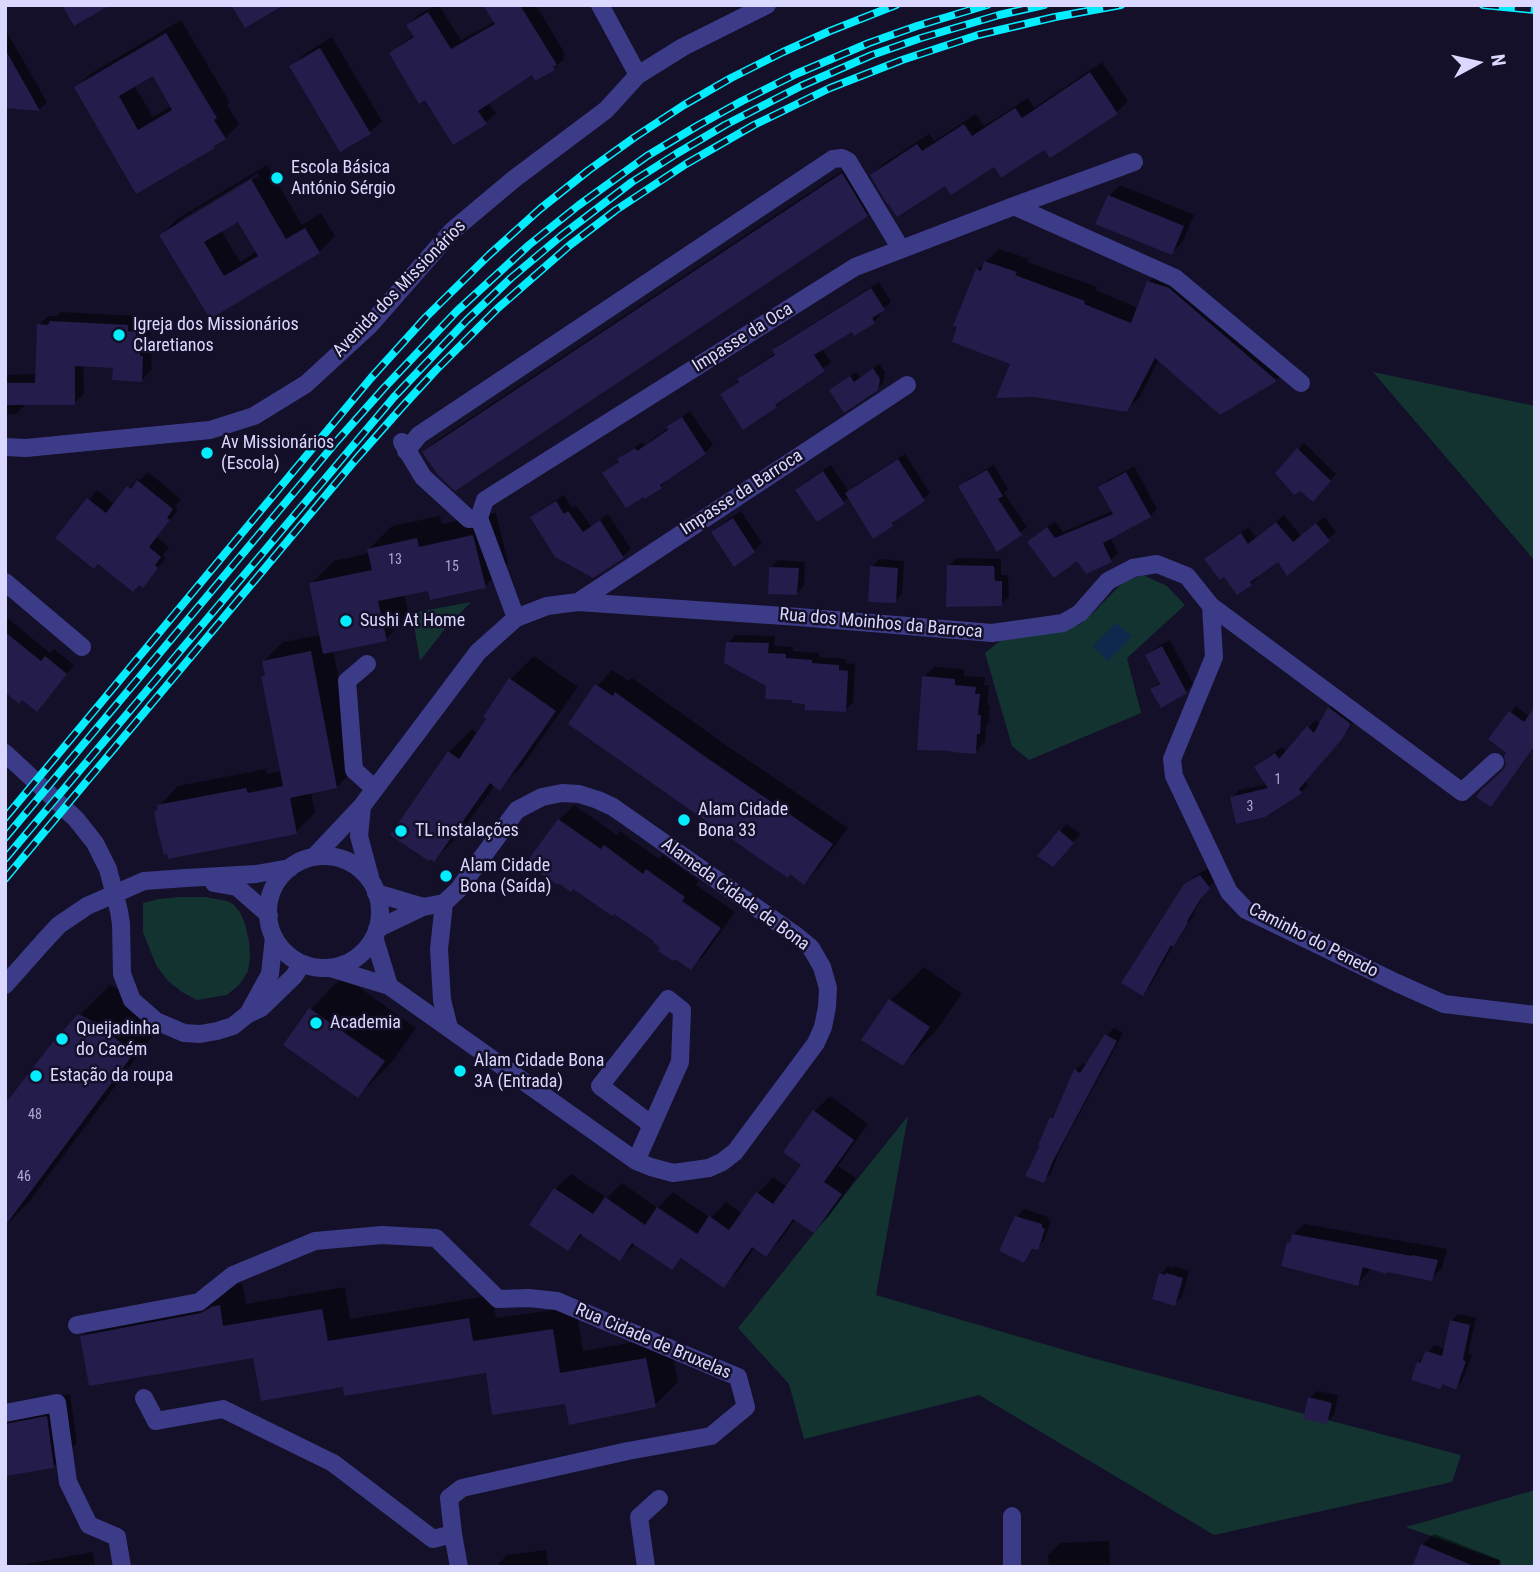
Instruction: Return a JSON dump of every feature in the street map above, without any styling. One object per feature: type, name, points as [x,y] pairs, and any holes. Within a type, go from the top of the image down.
[{"type":"street","points":[[600,5],[638,75]]},
{"type":"street","name":"Avenida dos Missionários","points":[[5,447],[26,448],[210,430],[254,416],[306,384],[369,326],[452,231],[514,179],[606,110],[638,75],[682,47],[767,5]]},
{"type":"street","points":[[314,857],[362,806],[478,653],[516,618],[479,517],[470,519],[423,477],[404,447],[833,159],[842,158],[848,161],[901,249]]},
{"type":"street","name":"Impasse da Oca","points":[[479,517],[485,500],[855,267],[1134,162]]},
{"type":"street","points":[[1014,206],[1175,278],[1301,383]]},
{"type":"street","name":"Impasse da Barroca","points":[[578,602],[906,385]]},
{"type":"street","name":"Avenida dos Missionários","points":[[5,461],[26,448]]},
{"type":"street","name":"Rua dos Moinhos da Barroca","points":[[516,618],[547,606],[578,602],[992,633],[1063,622],[1080,613],[1108,580],[1133,568],[1157,564],[1187,576],[1211,606],[1462,792],[1496,762]]},
{"type":"street","points":[[5,582],[82,647]]},
{"type":"street","name":"Caminho do Penedo","points":[[1211,606],[1214,657],[1172,759],[1174,776],[1229,892],[1246,910],[1444,1004],[1535,1016]]},
{"type":"street","points":[[367,664],[347,681],[354,771],[375,789]]},
{"type":"street","points":[[5,753],[76,819],[95,843],[108,869],[121,924],[122,974],[132,1000],[156,1021],[184,1033],[200,1034],[233,1026],[261,1008],[294,976],[302,964]]},
{"type":"street","name":"Alameda Cidade de Bona","points":[[330,968],[389,986],[636,1161],[673,1173],[716,1165],[735,1152],[816,1043],[823,1027],[828,988],[822,968],[811,948],[613,807],[598,800],[579,794],[562,793],[542,797],[517,810],[458,890],[444,903]]},
{"type":"street","points":[[362,806],[359,836],[379,905],[376,933],[389,986]]},
{"type":"street","points":[[423,907],[374,887],[360,869],[330,856],[314,857],[290,868],[279,879],[268,907],[269,923],[281,948],[302,964],[330,968],[356,958],[376,933],[423,907],[444,903],[439,949],[442,1000],[449,1028]]},
{"type":"street","points":[[5,985],[59,925],[87,906],[144,881],[256,874],[290,868]]},
{"type":"street","points":[[186,878],[237,887],[269,915]]},
{"type":"street","points":[[248,1014],[270,974],[274,937]]},
{"type":"street","points":[[636,1161],[652,1125],[680,1062],[682,1010],[668,999],[600,1086],[652,1125]]},
{"type":"street","name":"Rua Cidade de Bruxelas","points":[[78,1325],[200,1302],[233,1275],[315,1241],[382,1235],[436,1238],[498,1299],[557,1301],[738,1377],[746,1407],[711,1436],[628,1451],[462,1488],[449,1498],[453,1534]]},
{"type":"street","points":[[145,1398],[156,1422],[223,1409],[333,1463],[433,1539],[453,1534],[459,1567]]},
{"type":"street","points":[[5,1413],[57,1403],[68,1482],[89,1525],[117,1537],[122,1567]]},
{"type":"street","points":[[646,1567],[639,1517],[659,1499]]},
{"type":"street","points":[[1012,1516],[1012,1567]]},
{"type":"green space","points":[[1373,372],[1535,406],[1535,561]]},
{"type":"green space","points":[[1143,575],[1167,586],[1185,605],[1127,658],[1141,713],[1029,760],[1012,746],[985,653],[1000,641],[1079,625],[1124,581]]},
{"type":"green space","points":[[471,602],[444,630],[420,661],[412,613]]},
{"type":"green space","points":[[180,897],[205,897],[227,901],[240,912],[249,941],[248,971],[240,984],[227,995],[197,1000],[168,981],[156,965],[143,932],[143,903]]},
{"type":"green space","points":[[908,1116],[876,1295],[1092,1358],[1461,1455],[1452,1482],[1214,1535],[979,1395],[804,1439],[789,1384],[738,1328]]},
{"type":"green space","points":[[1535,1490],[1535,1567],[1499,1567],[1501,1561],[1406,1527]]},
{"type":"water","points":[[1116,623],[1132,636],[1108,661],[1093,646]]},
{"type":"building","points":[[62,5],[110,5],[74,26]]},
{"type":"building","points":[[231,5],[284,5],[245,28]]},
{"type":"building","points":[[483,5],[520,5],[557,65],[553,67],[555,70],[535,81],[532,75],[478,111],[487,124],[453,145],[425,100],[419,104],[389,53],[414,37],[406,25],[428,12],[451,49],[495,24]]},
{"type":"building","points":[[166,33],[217,118],[214,120],[226,139],[136,194],[74,87]],"holes":[[[153,76],[172,110],[138,130],[119,96]]]},
{"type":"building","points":[[320,48],[371,134],[340,152],[289,66]]},
{"type":"building","points":[[5,49],[40,111],[5,108]]},
{"type":"building","points":[[1090,72],[1118,114],[1050,158],[1044,150],[1001,178],[994,167],[951,195],[945,186],[897,217],[870,175],[917,144],[922,151],[964,124],[972,136],[1015,108],[1022,118]]},
{"type":"building","points":[[842,173],[868,216],[455,491],[438,475],[422,452]]},
{"type":"building","points":[[251,179],[286,239],[305,228],[320,253],[210,319],[159,235]],"holes":[[[238,222],[258,256],[224,276],[204,242]]]},
{"type":"building","points":[[1108,195],[1184,226],[1172,255],[1095,224]]},
{"type":"building","points":[[984,261],[1017,272],[1015,275],[1085,301],[1084,304],[1131,323],[1147,281],[1169,288],[1277,381],[1220,415],[1155,358],[1127,412],[1034,397],[996,398],[1010,364],[952,342],[957,327],[953,326],[976,269],[981,271]]},
{"type":"building","points":[[871,288],[885,310],[872,318],[875,323],[854,336],[852,332],[814,355],[825,371],[743,430],[720,394],[739,382],[737,379],[775,355],[772,350]]},
{"type":"building","points":[[50,321],[128,325],[128,331],[141,336],[142,382],[112,380],[113,368],[75,366],[75,405],[5,405],[5,383],[35,383],[37,324],[48,325]]},
{"type":"building","points":[[873,368],[880,379],[878,390],[844,413],[829,390],[850,376],[854,382]]},
{"type":"building","points":[[682,417],[706,454],[660,485],[662,488],[626,508],[602,473],[619,462],[617,459],[635,448],[637,451]]},
{"type":"building","points":[[1297,448],[1331,481],[1313,502],[1300,491],[1294,495],[1275,473]]},
{"type":"building","points":[[898,459],[925,501],[873,539],[845,493]]},
{"type":"building","points":[[987,470],[1003,496],[998,499],[1022,535],[997,552],[958,486]]},
{"type":"building","points":[[823,471],[845,504],[817,522],[795,490]]},
{"type":"building","points":[[1126,472],[1151,517],[1103,543],[1112,562],[1086,574],[1077,561],[1054,578],[1027,542],[1047,527],[1055,538],[1113,514],[1098,487]]},
{"type":"building","points":[[137,480],[173,509],[167,518],[170,520],[149,547],[161,557],[155,565],[158,568],[143,588],[139,585],[133,592],[98,564],[94,569],[55,538],[87,498],[106,513],[127,486],[131,489]]},
{"type":"building","points":[[556,501],[564,514],[568,511],[583,532],[600,520],[624,558],[593,578],[555,557],[530,517]]},
{"type":"building","points":[[733,518],[755,552],[734,567],[711,532]]},
{"type":"building","points":[[1276,522],[1293,542],[1316,523],[1330,541],[1287,576],[1278,562],[1237,595],[1224,577],[1220,580],[1204,559],[1241,533],[1248,544]]},
{"type":"building","points":[[473,535],[486,588],[430,600],[428,591],[378,601],[387,641],[323,654],[309,583],[372,570],[367,549],[417,538],[419,547]]},
{"type":"building","points":[[947,565],[994,566],[995,581],[1002,581],[1002,606],[946,607]]},
{"type":"building","points":[[870,566],[898,568],[896,603],[868,602]]},
{"type":"building","points":[[769,567],[799,568],[797,595],[768,594]]},
{"type":"building","points":[[5,632],[41,661],[45,656],[67,674],[37,712],[22,700],[19,704],[5,692]]},
{"type":"building","points":[[726,642],[769,643],[768,653],[786,654],[786,658],[812,660],[812,663],[839,665],[839,670],[848,671],[846,712],[805,710],[805,704],[792,703],[792,700],[765,699],[766,686],[724,663]]},
{"type":"building","points":[[1162,646],[1187,693],[1161,708],[1150,689],[1160,684],[1145,655]]},
{"type":"building","points":[[311,651],[337,788],[290,798],[297,834],[168,859],[167,854],[164,855],[158,832],[154,811],[158,810],[157,805],[246,788],[248,793],[283,786],[261,676],[265,676],[262,661]]},
{"type":"building","points":[[922,676],[955,679],[955,685],[976,687],[975,694],[980,694],[978,715],[981,715],[976,754],[917,750]]},
{"type":"building","points":[[509,678],[556,711],[500,791],[490,783],[434,862],[431,859],[429,861],[390,835],[448,751],[459,759]]},
{"type":"building","points":[[595,684],[613,696],[615,692],[833,844],[804,885],[790,874],[788,878],[763,861],[568,724]]},
{"type":"building","points":[[1328,707],[1351,724],[1342,739],[1299,789],[1302,793],[1265,817],[1236,824],[1230,797],[1268,788],[1254,767],[1275,753],[1279,759],[1307,726],[1314,733]]},
{"type":"building","points":[[1535,707],[1535,745],[1491,807],[1476,797],[1503,770],[1506,753],[1488,739],[1509,711],[1524,722]]},
{"type":"building","points":[[558,819],[601,849],[604,845],[643,874],[646,869],[685,897],[682,901],[721,928],[691,970],[658,951],[660,948],[654,941],[614,914],[612,916],[573,889],[571,892],[540,873],[542,870],[528,860]]},
{"type":"building","points":[[1059,830],[1074,843],[1053,867],[1037,856]]},
{"type":"building","points":[[1200,875],[1210,888],[1173,947],[1171,945],[1143,996],[1121,983],[1184,884]]},
{"type":"building","points":[[889,999],[930,1027],[903,1066],[861,1040]]},
{"type":"building","points":[[309,1008],[385,1061],[358,1098],[283,1045]]},
{"type":"building","points":[[78,1014],[96,1023],[134,1053],[5,1226],[5,1104]]},
{"type":"building","points":[[1105,1034],[1117,1041],[1044,1183],[1025,1176],[1074,1069],[1080,1073]]},
{"type":"building","points":[[813,1110],[854,1140],[824,1182],[842,1194],[814,1233],[793,1219],[766,1257],[752,1247],[724,1288],[681,1258],[672,1270],[632,1243],[620,1261],[580,1234],[568,1251],[529,1225],[554,1188],[593,1214],[605,1197],[645,1225],[657,1207],[697,1234],[709,1216],[729,1230],[756,1192],[773,1204],[801,1165],[783,1152]]},
{"type":"building","points":[[1015,1216],[1042,1224],[1045,1229],[1038,1250],[1032,1249],[1024,1263],[999,1251]]},
{"type":"building","points":[[1292,1234],[1438,1260],[1432,1281],[1363,1267],[1358,1286],[1281,1266],[1287,1242],[1290,1243]]},
{"type":"building","points":[[1159,1273],[1183,1278],[1175,1306],[1152,1299]]},
{"type":"building","points":[[220,1305],[223,1326],[322,1309],[328,1341],[469,1318],[473,1341],[553,1329],[560,1373],[646,1358],[656,1407],[569,1425],[565,1404],[492,1415],[486,1373],[344,1396],[343,1387],[261,1401],[253,1358],[89,1386],[80,1336],[201,1313]]},
{"type":"building","points":[[1450,1320],[1470,1325],[1463,1360],[1466,1361],[1456,1390],[1443,1384],[1440,1389],[1411,1380],[1417,1362],[1420,1363],[1426,1351],[1442,1356]]},
{"type":"building","points":[[1308,1397],[1332,1403],[1327,1424],[1303,1419]]},
{"type":"building","points":[[47,1416],[54,1468],[5,1476],[5,1424]]},
{"type":"building","points":[[1421,1544],[1474,1566],[1474,1567],[1412,1567]]},
{"type":"railway","points":[[5,818],[371,378],[426,317],[489,255],[589,170],[684,105],[783,52],[896,5]]},
{"type":"railway","points":[[5,838],[337,441],[457,311],[529,245],[647,156],[742,101],[796,74],[869,43],[987,5]]},
{"type":"railway","points":[[5,859],[394,397],[467,320],[561,236],[632,182],[676,154],[801,86],[872,55],[921,38],[1044,5]]},
{"type":"railway","points":[[5,879],[403,406],[498,308],[570,245],[616,210],[686,164],[754,125],[830,88],[978,35],[1121,5]]},
{"type":"railway","points":[[1483,5],[1535,10]]},
{"type":"place","name":"Escola Básica António Sérgio","points":[[277,178]]},
{"type":"place","name":"Igreja dos Missionários Claretianos","points":[[119,335]]},
{"type":"place","name":"Av Missionários (Escola)","points":[[207,453]]},
{"type":"place","name":"Sushi At Home","points":[[346,621]]},
{"type":"place","name":"Alam Cidade Bona 33","points":[[684,820]]},
{"type":"place","name":"TL instalações","points":[[401,831]]},
{"type":"place","name":"Alam Cidade Bona (Saída)","points":[[446,876]]},
{"type":"place","name":"Academia","points":[[316,1023]]},
{"type":"place","name":"Queijadinha do Cacém","points":[[62,1039]]},
{"type":"place","name":"Alam Cidade Bona 3A (Entrada)","points":[[460,1071]]},
{"type":"place","name":"Estação da roupa","points":[[36,1076]]}]
